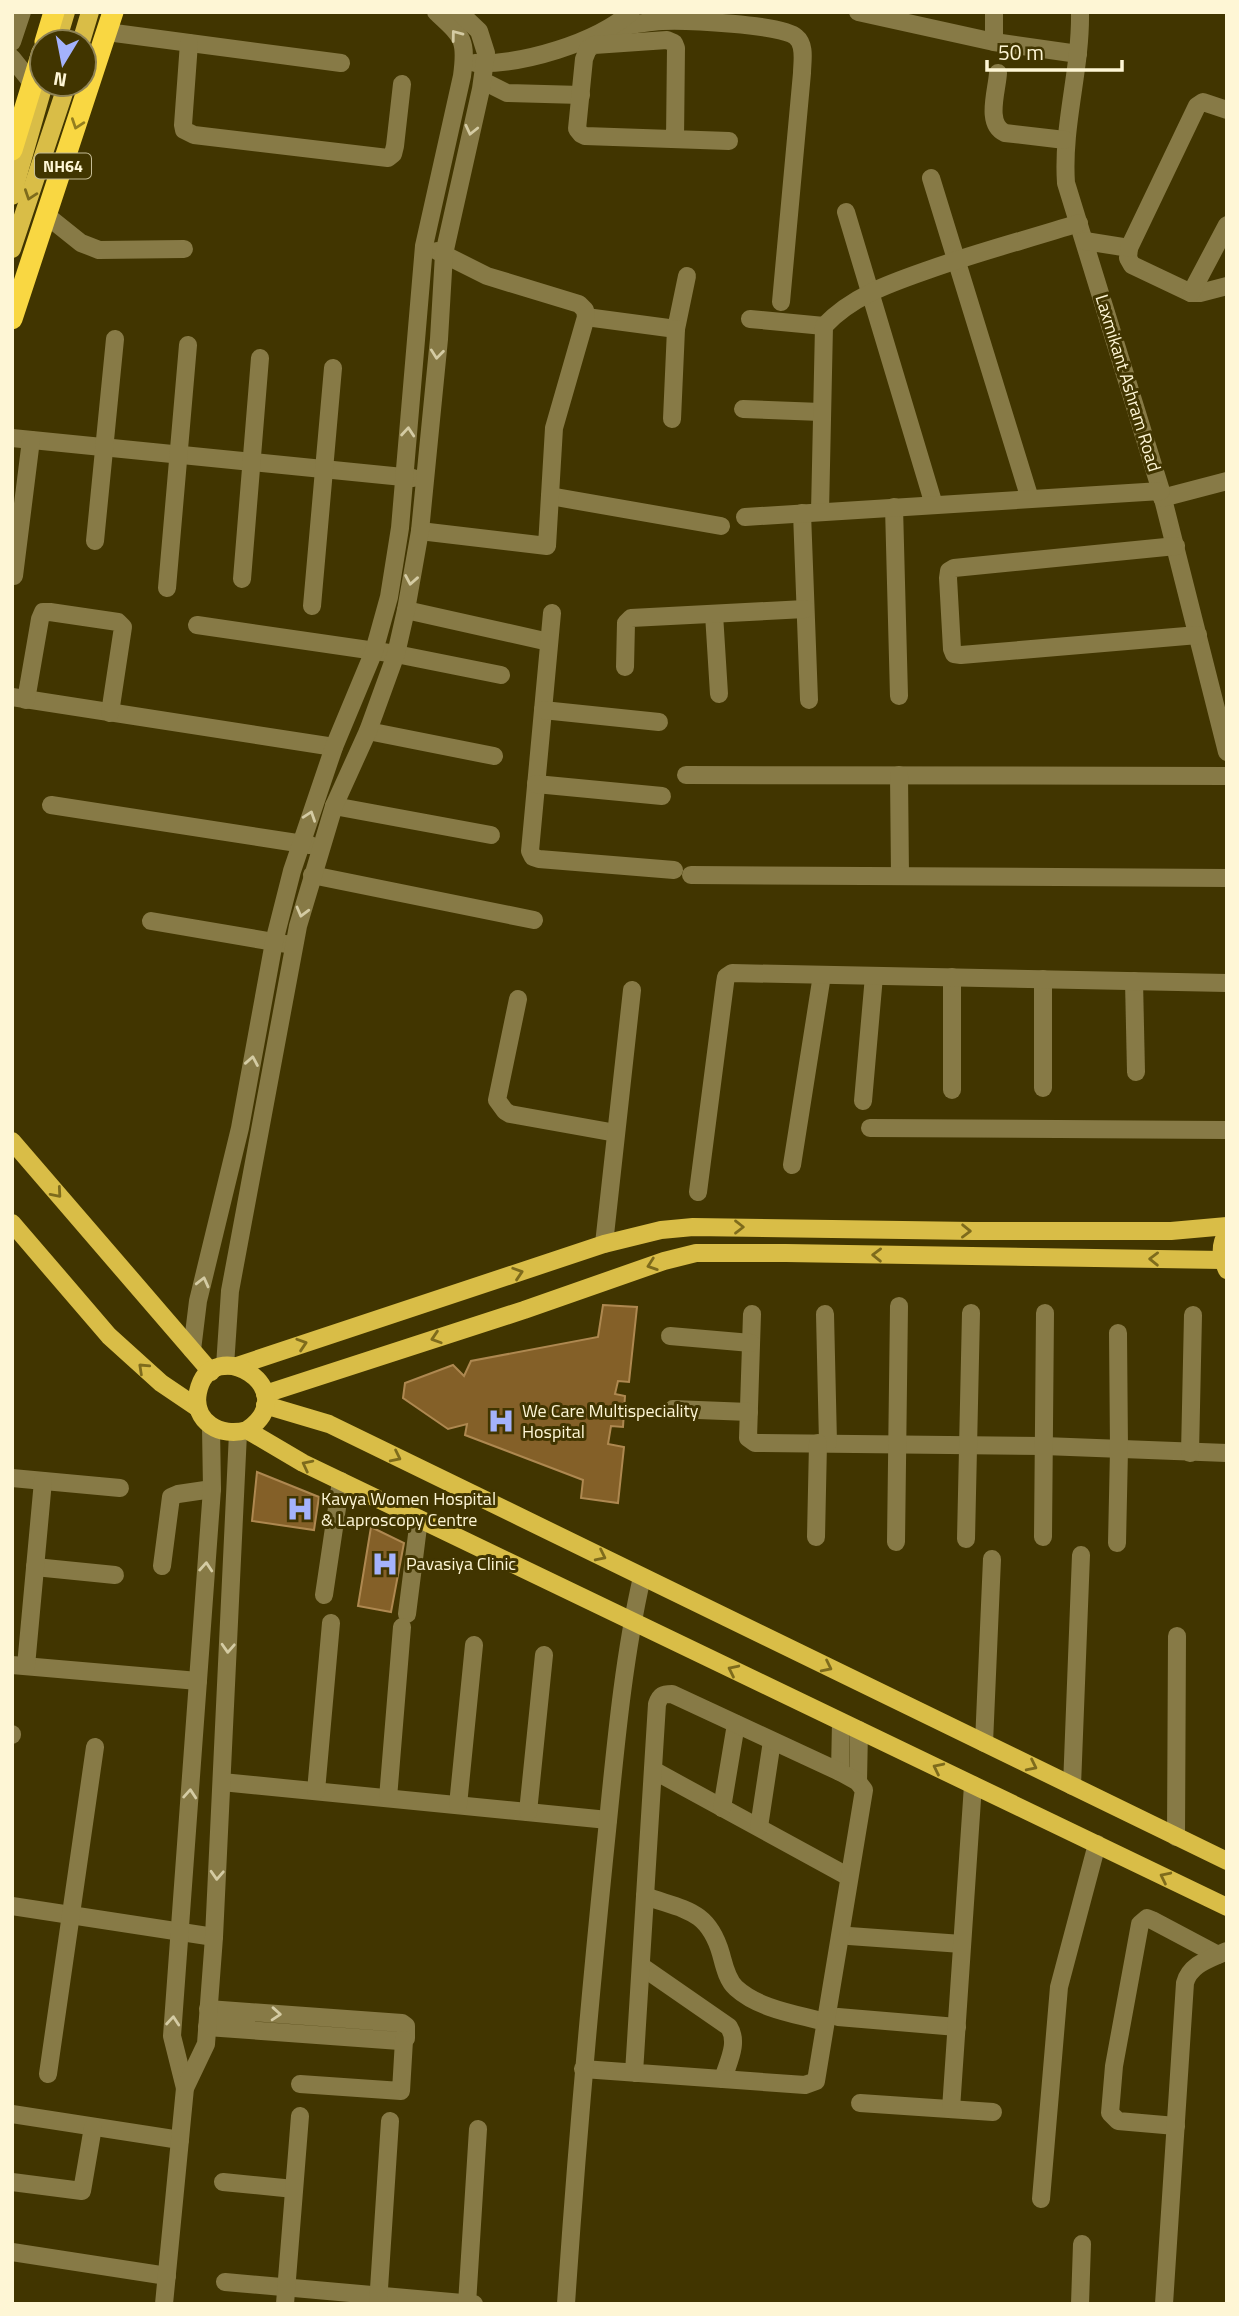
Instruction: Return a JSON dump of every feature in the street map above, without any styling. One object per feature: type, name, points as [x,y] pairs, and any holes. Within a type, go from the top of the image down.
[{"type":"highway","name":"NH64","points":[[12,319],[110,22]]},
{"type":"highway","name":"NH64","points":[[12,150],[32,98]]},
{"type":"main road","points":[[12,196],[35,98]]},
{"type":"main road","points":[[12,249],[62,98]]},
{"type":"main road","points":[[12,1141],[192,1350],[224,1368],[256,1376],[265,1400],[259,1420],[242,1431]]},
{"type":"main road","points":[[12,1223],[110,1336],[161,1384],[198,1408]]},
{"type":"main road","points":[[1227,1226],[1171,1231],[693,1227],[661,1230],[604,1244],[224,1368],[199,1388],[198,1408],[211,1427],[219,1431],[242,1431],[303,1463],[1227,1907]]},
{"type":"main road","points":[[265,1400],[678,1256],[786,1253],[1224,1265],[1221,1248],[1227,1233]]},
{"type":"main road","points":[[265,1400],[329,1424],[1227,1861]]},
{"type":"street","points":[[12,42],[22,12]]},
{"type":"street","points":[[192,1350],[198,1301],[240,1128],[274,942],[300,844],[334,747],[374,651],[389,597],[400,528],[424,246],[464,62],[463,43],[436,12]]},
{"type":"street","points":[[224,1368],[230,1291],[295,945],[312,874],[334,806],[368,731],[396,654],[420,531],[439,339],[444,254],[484,72],[484,42],[479,31],[460,12]]},
{"type":"street","points":[[858,12],[994,42],[1078,54]]},
{"type":"street","points":[[994,12],[994,42]]},
{"type":"street","name":"Laxmikant Ashram Road","points":[[1080,12],[1078,54],[1065,140],[1066,183],[1176,546],[1198,635],[1223,719],[1227,752]]},
{"type":"street","points":[[484,72],[525,57],[558,49],[619,18],[777,29],[793,34],[799,40],[802,64],[781,302]]},
{"type":"street","points":[[110,22],[189,43],[341,63]]},
{"type":"street","points":[[675,139],[674,43],[667,40],[594,45],[588,49],[584,59],[577,129],[580,134],[675,139],[729,141]]},
{"type":"street","points":[[189,43],[183,125],[184,130],[194,135],[388,158],[393,154],[395,146],[402,84]]},
{"type":"street","points":[[12,58],[28,74]]},
{"type":"street","points":[[464,62],[484,72],[507,93],[581,95]]},
{"type":"street","points":[[999,73],[993,121],[998,130],[1065,140]]},
{"type":"street","points":[[1227,110],[1203,102],[1197,106],[1129,248],[1128,258],[1132,265],[1191,293],[1227,286]]},
{"type":"street","points":[[931,178],[1030,499]]},
{"type":"street","points":[[846,212],[934,505]]},
{"type":"street","points":[[46,215],[89,248],[184,249]]},
{"type":"street","points":[[750,319],[824,326],[870,292],[956,260],[1079,223]]},
{"type":"street","points":[[1191,293],[1227,225]]},
{"type":"street","points":[[1085,241],[1129,248]]},
{"type":"street","points":[[420,531],[547,546],[555,419],[586,317],[585,310],[579,304],[487,276],[424,246]]},
{"type":"street","points":[[672,419],[676,329],[687,276]]},
{"type":"street","points":[[586,317],[676,329]]},
{"type":"street","points":[[820,512],[824,326]]},
{"type":"street","points":[[95,541],[115,339]]},
{"type":"street","points":[[167,588],[188,345]]},
{"type":"street","points":[[242,579],[260,358]]},
{"type":"street","points":[[312,606],[333,368]]},
{"type":"street","points":[[743,409],[821,412]]},
{"type":"street","points":[[12,438],[425,479]]},
{"type":"street","points":[[14,576],[31,440]]},
{"type":"street","points":[[745,517],[1030,499],[1161,494],[1227,481]]},
{"type":"street","points":[[550,496],[721,526]]},
{"type":"street","points":[[894,507],[899,696]]},
{"type":"street","points":[[802,513],[809,699]]},
{"type":"street","points":[[1176,546],[954,568],[949,571],[948,578],[952,649],[954,654],[961,655],[1198,635]]},
{"type":"street","points":[[625,667],[627,620],[805,609]]},
{"type":"street","points":[[406,610],[549,642]]},
{"type":"street","points":[[110,713],[123,627],[118,622],[43,612],[19,699],[110,713],[334,747]]},
{"type":"street","points":[[552,613],[530,851],[533,857],[683,873],[1227,878]]},
{"type":"street","points":[[714,614],[719,694]]},
{"type":"street","points":[[197,625],[396,654],[501,675]]},
{"type":"street","points":[[543,710],[659,722]]},
{"type":"street","points":[[368,731],[494,756]]},
{"type":"street","points":[[686,775],[1227,776]]},
{"type":"street","points":[[899,775],[900,876]]},
{"type":"street","points":[[536,784],[662,796]]},
{"type":"street","points":[[51,806],[321,847]]},
{"type":"street","points":[[334,806],[491,835]]},
{"type":"street","points":[[312,874],[534,920]]},
{"type":"street","points":[[151,921],[295,945]]},
{"type":"street","points":[[698,1192],[726,977],[732,973],[1227,983]]},
{"type":"street","points":[[792,1165],[822,975]]},
{"type":"street","points":[[863,1101],[874,976]]},
{"type":"street","points":[[952,977],[952,1090]]},
{"type":"street","points":[[1043,1088],[1044,979]]},
{"type":"street","points":[[1134,981],[1136,1072]]},
{"type":"street","points":[[604,1244],[632,990]]},
{"type":"street","points":[[518,999],[497,1100],[500,1105],[510,1114],[616,1133]]},
{"type":"street","points":[[870,1128],[1227,1130]]},
{"type":"street","points":[[896,1542],[895,1443],[899,1306]]},
{"type":"street","points":[[966,1539],[971,1313]]},
{"type":"street","points":[[1043,1537],[1045,1313]]},
{"type":"street","points":[[752,1314],[748,1438],[751,1441],[1044,1446],[1227,1453]]},
{"type":"street","points":[[816,1537],[823,1443],[825,1314]]},
{"type":"street","points":[[1190,1453],[1193,1315]]},
{"type":"street","points":[[1117,1543],[1118,1333]]},
{"type":"street","points":[[670,1336],[751,1343]]},
{"type":"street","points":[[673,1409],[749,1412]]},
{"type":"street","points":[[186,2088],[172,2036],[212,1489],[211,1427]]},
{"type":"street","points":[[164,2304],[186,2088],[206,2044],[242,1431]]},
{"type":"street","points":[[12,1478],[120,1488]]},
{"type":"street","points":[[43,1480],[35,1567],[19,1666],[198,1681]]},
{"type":"street","points":[[324,1595],[341,1481]]},
{"type":"street","points":[[162,1566],[171,1497],[178,1493],[212,1489]]},
{"type":"street","points":[[388,1798],[405,1621],[419,1518]]},
{"type":"street","points":[[1072,1786],[1081,1555]]},
{"type":"street","points":[[984,1743],[992,1559]]},
{"type":"street","points":[[35,1567],[115,1575]]},
{"type":"street","points":[[566,2304],[583,2069],[608,1821],[632,1621],[642,1577]]},
{"type":"street","points":[[316,1791],[331,1623]]},
{"type":"street","points":[[1176,1837],[1177,1636]]},
{"type":"street","points":[[458,1805],[474,1645]]},
{"type":"street","points":[[528,1812],[544,1655]]},
{"type":"street","points":[[583,2069],[634,2073],[723,2079],[811,2084],[816,2081],[832,2020],[849,1877],[864,1790],[858,1782],[840,1772],[672,1694],[664,1694],[657,1704],[634,2073]]},
{"type":"street","points":[[840,1772],[841,1722]]},
{"type":"street","points":[[722,1808],[736,1724]]},
{"type":"street","points":[[858,1782],[859,1730]]},
{"type":"street","points":[[759,1827],[772,1741]]},
{"type":"street","points":[[48,2074],[94,1746]]},
{"type":"street","points":[[653,1770],[849,1877]]},
{"type":"street","points":[[222,1782],[608,1821]]},
{"type":"street","points":[[951,2109],[973,1785]]},
{"type":"street","points":[[1041,2199],[1059,1987],[1097,1844]]},
{"type":"street","points":[[645,1896],[695,1914],[704,1920],[717,1942],[729,1978],[735,1987],[753,2000],[774,2008],[832,2020],[957,2027]]},
{"type":"street","points":[[12,1906],[214,1937]]},
{"type":"street","points":[[1176,2126],[1118,2121],[1110,2113],[1114,2066],[1140,1924],[1147,1918],[1223,1953]]},
{"type":"street","points":[[849,1936],[962,1944]]},
{"type":"street","points":[[1164,2304],[1187,1973],[1194,1966],[1223,1953]]},
{"type":"street","points":[[641,1966],[729,2027],[734,2035],[734,2044],[723,2079]]},
{"type":"street","points":[[207,2018],[406,2026],[401,2091],[300,2084]]},
{"type":"street","points":[[860,2103],[993,2112]]},
{"type":"street","points":[[12,2114],[180,2140]]},
{"type":"street","points":[[286,2295],[300,2116]]},
{"type":"street","points":[[378,2299],[390,2121]]},
{"type":"street","points":[[12,2182],[82,2192],[93,2127]]},
{"type":"street","points":[[467,2303],[478,2129]]},
{"type":"street","points":[[223,2182],[294,2189]]},
{"type":"street","points":[[1080,2304],[1082,2244]]},
{"type":"street","points":[[12,2252],[167,2276]]},
{"type":"street","points":[[225,2282],[286,2295],[474,2304]]},
{"type":"building","points":[[603,1305],[637,1307],[629,1382],[618,1381],[615,1394],[625,1396],[623,1427],[611,1426],[608,1444],[624,1447],[618,1503],[581,1498],[583,1480],[465,1435],[467,1424],[448,1429],[403,1398],[405,1383],[453,1365],[464,1376],[471,1361],[598,1337]]},
{"type":"building","points":[[257,1472],[319,1497],[314,1530],[252,1521]]},
{"type":"building","points":[[371,1527],[404,1543],[391,1612],[358,1606]]},
{"type":"place","name":"We Care Multispeciality Hospital","points":[[501,1421]]},
{"type":"place","name":"Kavya Women Hospital & Laproscopy Centre","points":[[300,1509]]},
{"type":"place","name":"Pavasiya Clinic","points":[[385,1564]]}]
